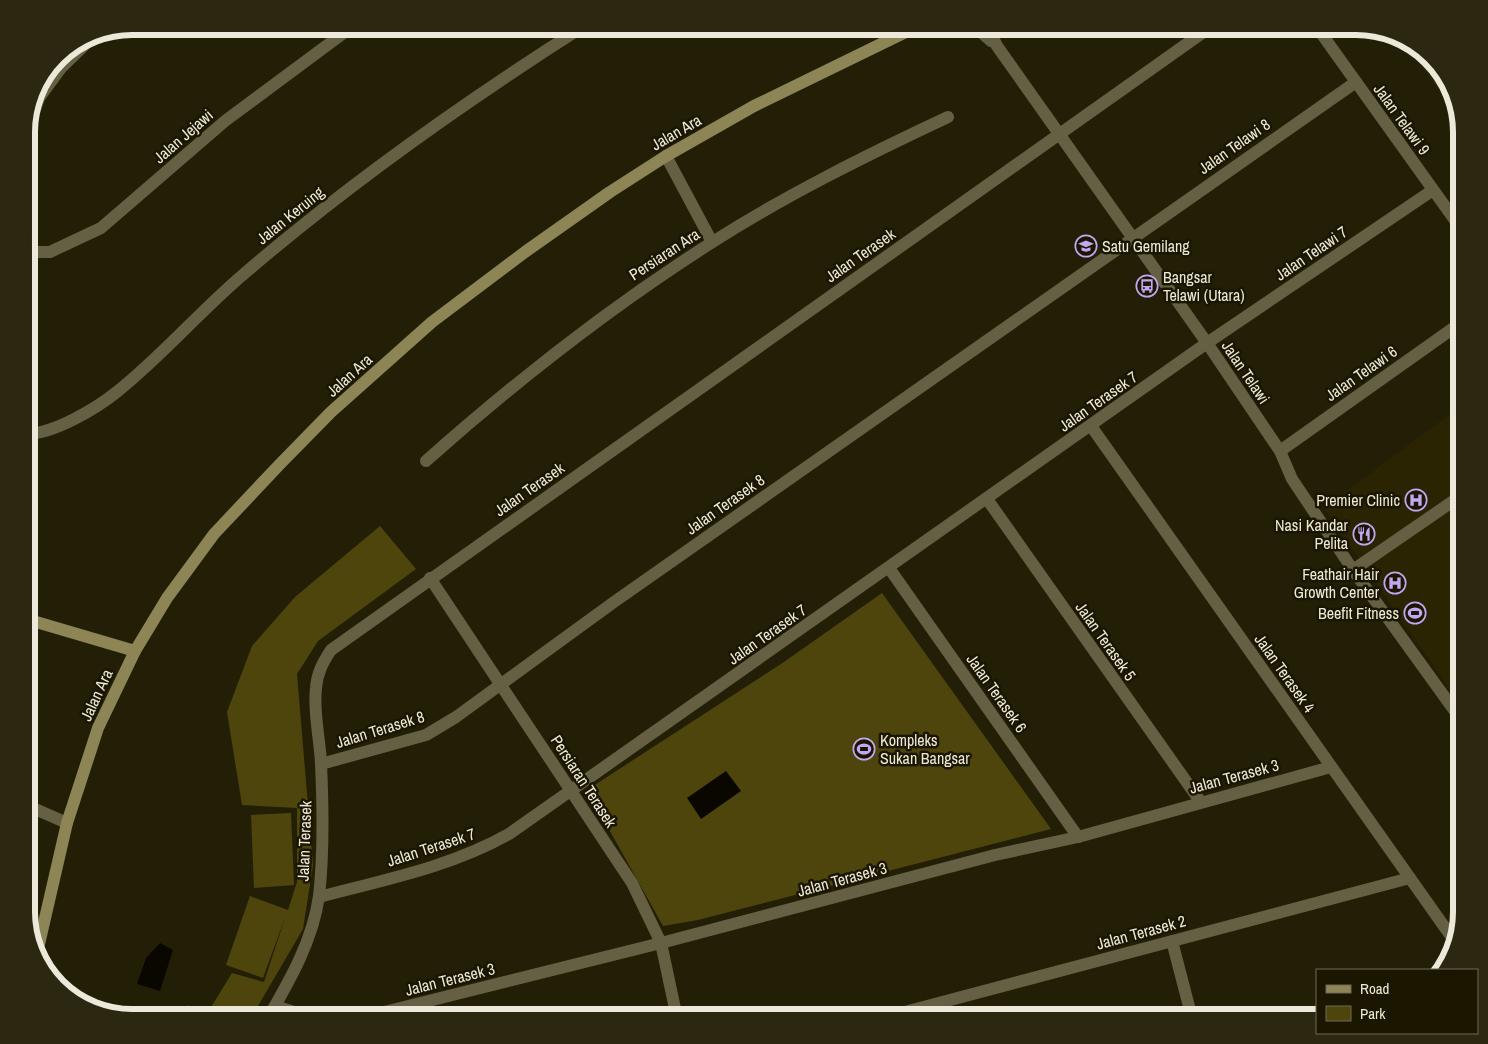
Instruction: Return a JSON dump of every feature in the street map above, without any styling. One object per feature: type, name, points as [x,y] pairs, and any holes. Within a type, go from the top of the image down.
[{"type":"street","name":"Jalan Jejawi","points":[[35,252],[50,252],[101,228],[226,121],[341,35]]},
{"type":"street","name":"Jalan Keruing","points":[[35,432],[70,422],[117,392],[244,274],[346,190],[530,60],[570,35]]},
{"type":"street","name":"Jalan Ara","points":[[40,942],[67,823],[98,728],[135,651],[167,598],[214,534],[331,412],[432,322],[525,252],[666,156],[754,106],[900,35]]},
{"type":"street","name":"Jalan Telawi","points":[[984,35],[997,46]]},
{"type":"street","name":"Jalan Telawi","points":[[992,35],[997,46],[1059,136],[1280,450],[1292,479],[1353,570],[1453,709]]},
{"type":"street","points":[[1059,136],[1199,35]]},
{"type":"street","name":"Jalan Telawi 9","points":[[1322,35],[1453,217]]},
{"type":"street","points":[[44,92],[61,68],[78,51]]},
{"type":"street","name":"Jalan Telawi 8","points":[[1132,238],[1356,82]]},
{"type":"street","name":"Persiaran Ara","points":[[426,462],[493,402],[564,345],[636,292],[712,242],[789,197],[867,155],[948,117]]},
{"type":"street","name":"Jalan Terasek","points":[[272,1009],[296,967],[310,932],[319,897],[323,830],[316,689],[321,665],[331,650],[430,578],[1059,136]]},
{"type":"street","name":"Persiaran Ara","points":[[666,156],[712,242]]},
{"type":"street","name":"Jalan Telawi 7","points":[[1207,344],[1434,190]]},
{"type":"street","name":"Jalan Terasek 8","points":[[321,764],[426,735],[456,717],[1132,238]]},
{"type":"street","name":"Jalan Telawi 6","points":[[1280,450],[1453,328]]},
{"type":"street","name":"Jalan Terasek 7","points":[[319,897],[425,868],[484,848],[572,792],[1207,344]]},
{"type":"street","name":"Jalan Terasek 4","points":[[1091,426],[1450,936]]},
{"type":"street","name":"Jalan Terasek 5","points":[[987,499],[1200,801]]},
{"type":"street","points":[[1353,570],[1453,501]]},
{"type":"street","name":"Jalan Terasek 6","points":[[889,568],[1078,837]]},
{"type":"street","name":"Persiaran Terasek","points":[[430,578],[632,882],[661,943],[674,1009]]},
{"type":"street","points":[[35,622],[135,651]]},
{"type":"street","name":"Jalan Terasek 3","points":[[396,1009],[661,943],[995,855],[1078,837],[1200,801],[1331,767]]},
{"type":"street","points":[[35,809],[67,823]]},
{"type":"street","name":"Jalan Terasek 2","points":[[916,1009],[1410,878]]},
{"type":"street","points":[[1172,941],[1190,1009]]},
{"type":"street","points":[[274,1006],[284,1009]]},
{"type":"shaded area","points":[[1412,53],[1437,78],[1449,105]]},
{"type":"shaded area","points":[[1453,412],[1453,694],[1324,508]]},
{"type":"shaded area","points":[[726,771],[741,791],[701,819],[687,798]]},
{"type":"shaded area","points":[[160,943],[173,950],[160,991],[137,984],[146,958]]},
{"type":"green space","points":[[380,526],[416,569],[318,641],[297,674],[313,865],[303,929],[256,1009],[210,1009],[232,973],[264,982],[286,915],[263,978],[226,965],[250,896],[288,910],[297,882],[297,808],[242,805],[227,712],[252,646],[295,597]]},
{"type":"green space","name":"Kompleks Sukan Bangsar","points":[[882,593],[1051,829],[698,920],[663,926],[587,790],[781,664]]},
{"type":"green space","points":[[291,813],[294,885],[254,888],[251,815]]},
{"type":"green space","points":[[188,1005],[194,1009],[185,1009]]},
{"type":"place","name":"Satu Gemilang","points":[[1086,246]]},
{"type":"place","name":"Bangsar Telawi (Utara)","points":[[1147,286]]},
{"type":"place","name":"Premier Clinic","points":[[1416,500]]},
{"type":"place","name":"Nasi Kandar Pelita","points":[[1364,534]]},
{"type":"place","name":"Feathair Hair Growth Center","points":[[1395,583]]},
{"type":"place","name":"Beefit Fitness","points":[[1415,613]]},
{"type":"place","name":"Kompleks Sukan Bangsar","points":[[864,749]]}]
